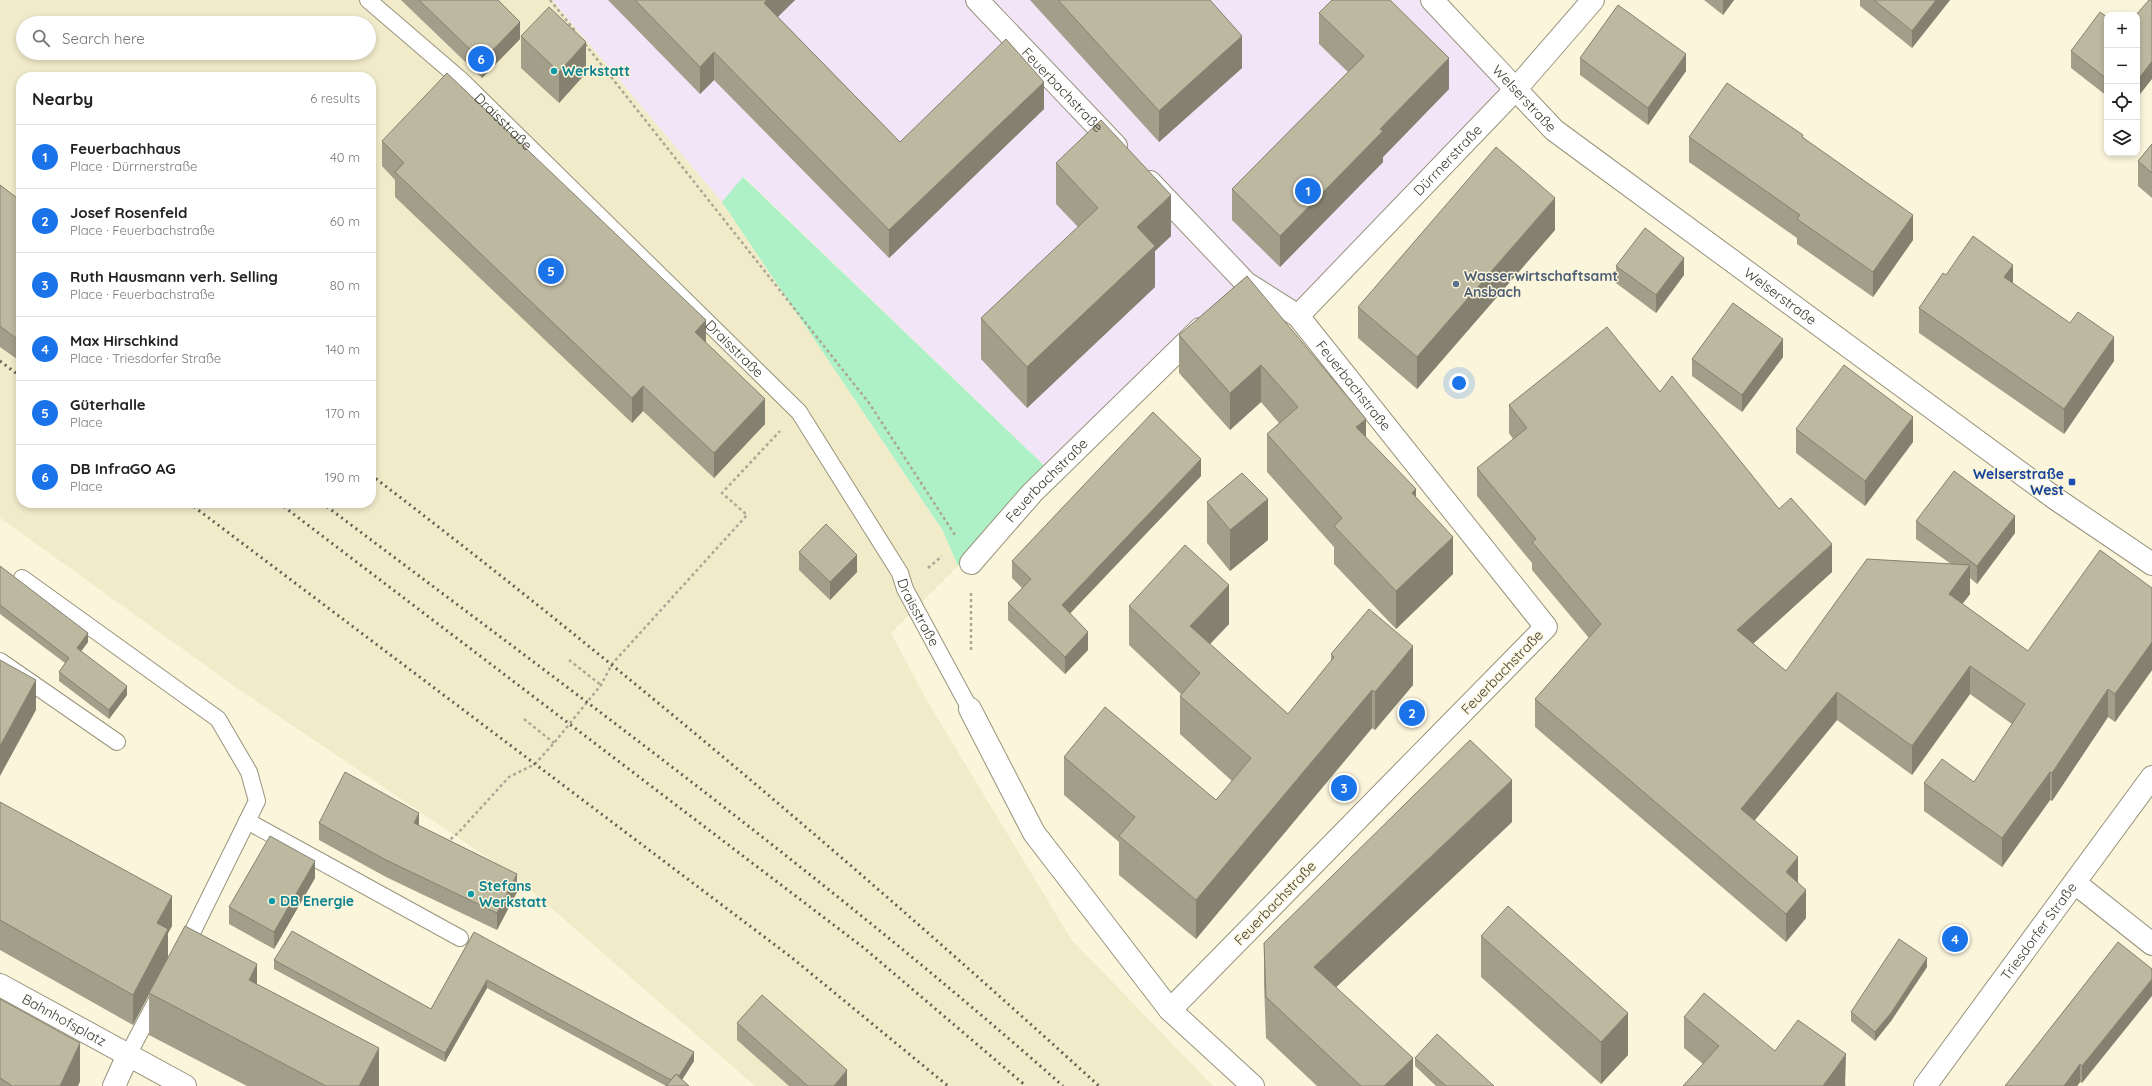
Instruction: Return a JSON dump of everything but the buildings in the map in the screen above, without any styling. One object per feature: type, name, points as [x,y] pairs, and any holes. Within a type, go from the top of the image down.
[{"type":"street","name":"Feuerbachstraße","points":[[977,0],[1246,283],[1298,316],[1546,627],[1170,1010]]},
{"type":"street","name":"Welserstraße","points":[[1432,0],[1554,130],[2056,499],[2152,564]]},
{"type":"street","name":"Dürrnerstraße","points":[[1298,316],[1515,90],[1593,0]]},
{"type":"street","points":[[1230,300],[1246,283]]},
{"type":"street","name":"Feuerbachstraße","points":[[971,563],[1032,493],[1213,316]]},
{"type":"street","points":[[970,709],[1034,833],[1170,1010],[1253,1086]]},
{"type":"street","name":"Triesdorfer Straße","points":[[1925,1086],[2075,884],[2152,777]]},
{"type":"street","points":[[2075,884],[2152,944]]},
{"type":"street","name":"Bahnhofsplatz","points":[[0,985],[185,1086]]},
{"type":"street","points":[[114,1086],[128,1055]]},
{"type":"lane","name":"Draisstraße","points":[[368,0],[460,79],[798,412],[900,573],[905,589],[970,709]]},
{"type":"lane","points":[[22,578],[218,719],[249,772],[257,801],[176,963]]},
{"type":"lane","points":[[0,662],[117,742]]},
{"type":"lane","points":[[247,821],[460,938]]},
{"type":"lane","points":[[128,1055],[165,984]]},
{"type":"path","points":[[550,0],[580,37]]},
{"type":"path","points":[[584,43],[869,403],[959,541]]},
{"type":"path","points":[[442,846],[458,832],[509,777],[535,764],[601,685],[612,664],[747,515],[722,493],[798,412]]},
{"type":"path","points":[[905,589],[947,552]]},
{"type":"path","points":[[970,655],[971,563]]},
{"type":"path","points":[[569,660],[601,685]]},
{"type":"path","points":[[524,719],[554,743]]},
{"type":"shaded area","points":[[0,0],[552,0],[722,202],[943,531],[958,566],[891,633],[926,699],[1071,939],[1213,1086],[755,1086],[512,874],[237,688],[0,518]]},
{"type":"shaded area","points":[[552,0],[1421,0],[1514,100],[1296,330],[1246,289],[1052,473],[744,177],[722,202]]},
{"type":"green space","points":[[743,177],[1052,473],[958,566],[943,531],[722,202]]},
{"type":"railway","points":[[0,361],[16,373]]},
{"type":"railway","points":[[376,479],[558,622],[742,773],[1011,1006],[1099,1086]]},
{"type":"railway","points":[[196,508],[791,957],[948,1086]]},
{"type":"railway","points":[[286,508],[864,948],[1026,1086]]},
{"type":"railway","points":[[329,508],[605,716],[791,860],[974,1009],[1063,1086]]},
{"type":"place","name":"DB InfraGO AG","points":[[481,59]]},
{"type":"place","name":"Werkstatt","points":[[554,71]]},
{"type":"place","name":"Feuerbachhaus","points":[[1308,191]]},
{"type":"place","name":"Güterhalle","points":[[551,271]]},
{"type":"place","name":"Wasserwirtschaftsamt Ansbach","points":[[1456,284]]},
{"type":"place","name":"Welserstraße West","points":[[2072,482]]},
{"type":"place","name":"Josef Rosenfeld","points":[[1412,713]]},
{"type":"place","name":"Ruth Hausmann verh. Selling","points":[[1344,788]]},
{"type":"place","name":"Stefans Werkstatt","points":[[471,894]]},
{"type":"place","name":"DB Energie","points":[[272,901]]},
{"type":"place","name":"Max Hirschkind","points":[[1955,939]]}]
